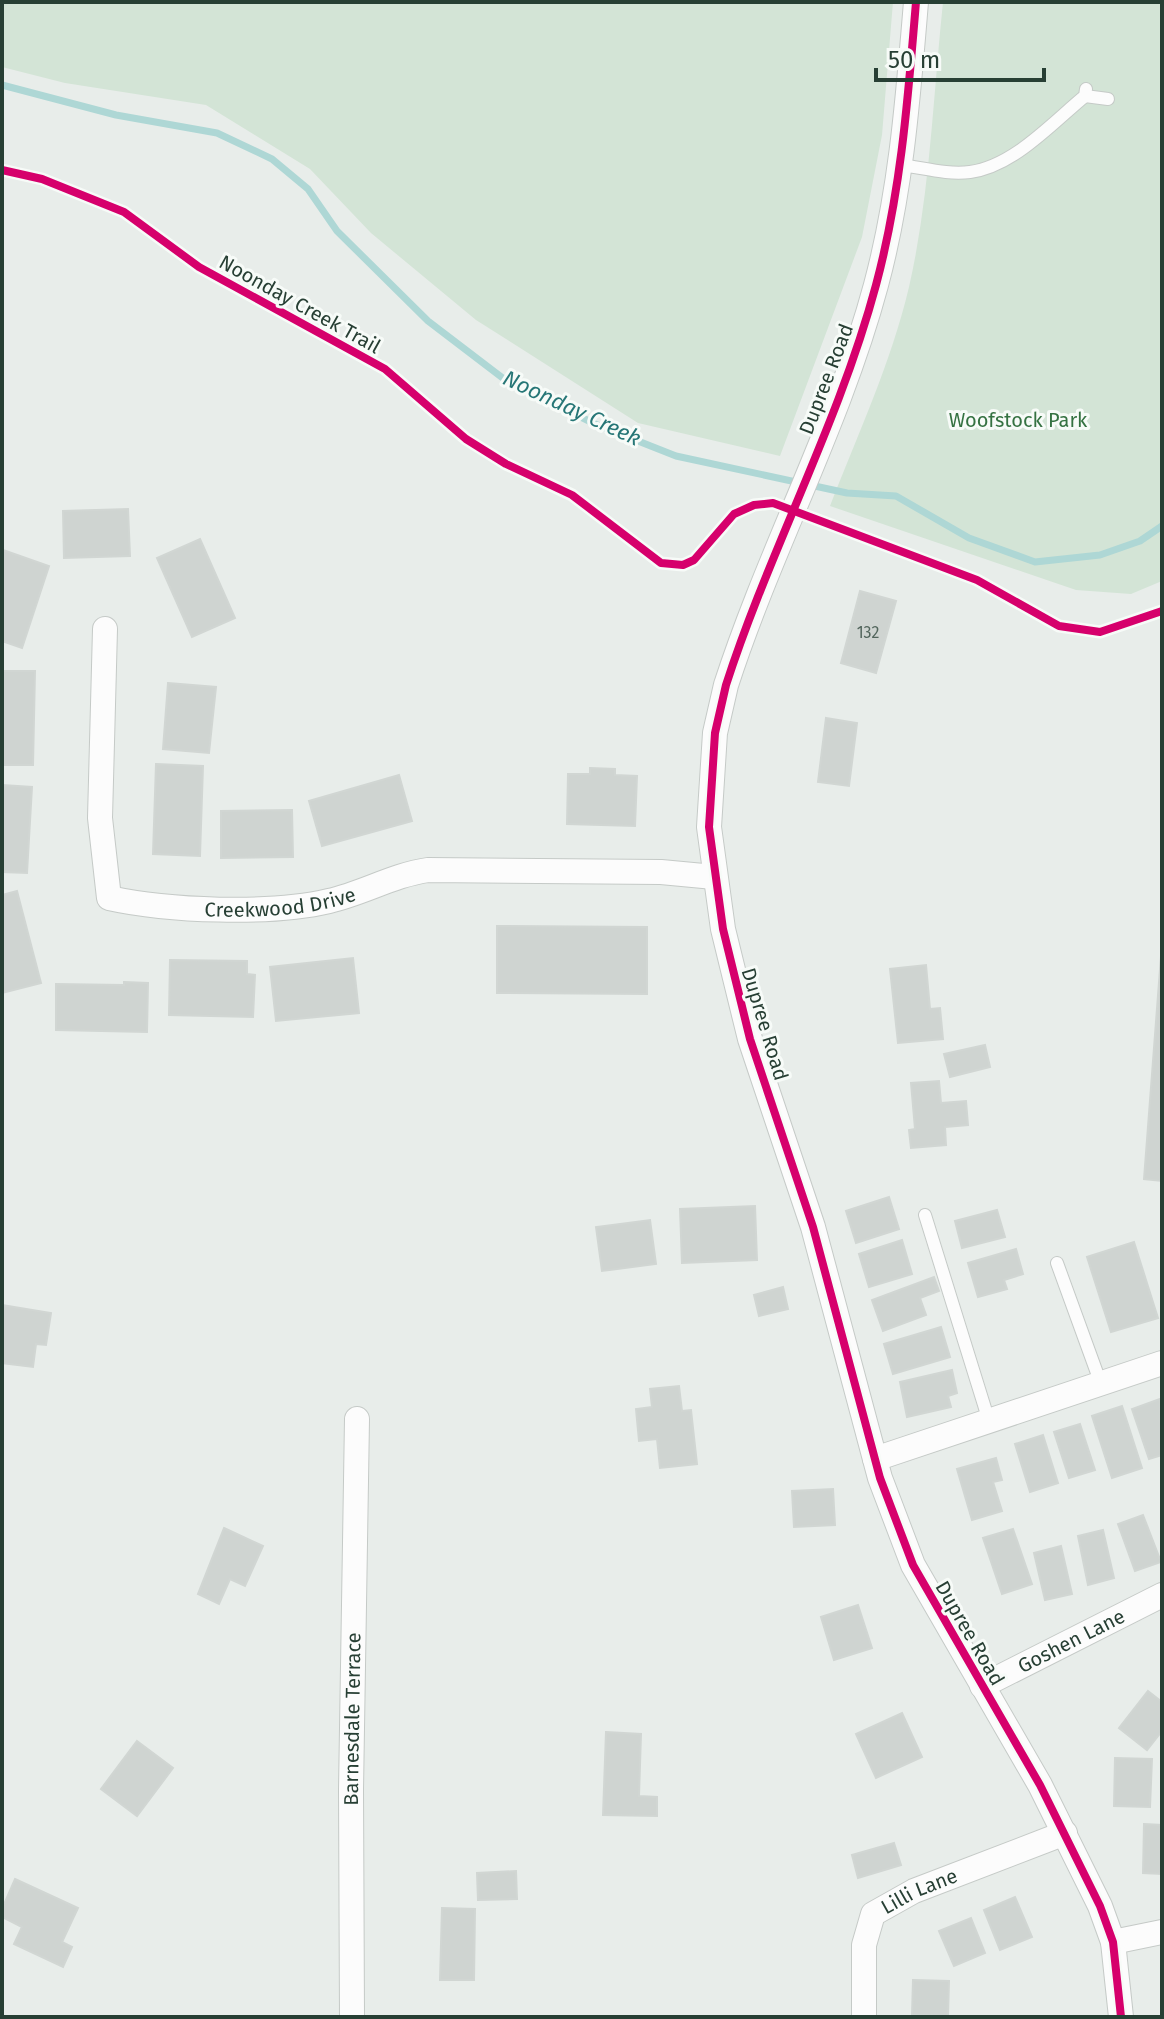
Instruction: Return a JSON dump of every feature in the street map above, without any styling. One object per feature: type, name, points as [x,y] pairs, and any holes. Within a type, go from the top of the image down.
[{"type":"street","name":"Dupree Road","points":[[916,2],[901,165],[876,287],[832,412],[740,640],[715,733],[709,827],[714,877],[734,982],[813,1227],[894,1523],[913,1565],[1065,1833],[1100,1906],[1113,1942],[1121,2017]]},
{"type":"street","name":"Creekwood Drive","points":[[105,629],[100,818],[109,898],[149,907],[301,905],[365,890],[399,874],[428,870],[661,872],[714,877]]},
{"type":"street","points":[[875,1459],[1162,1363]]},
{"type":"street","name":"Barnesdale Terrace","points":[[352,2017],[351,1790],[357,1419]]},
{"type":"street","name":"Goshen Lane","points":[[982,1686],[1162,1595]]},
{"type":"street","name":"Lilli Lane","points":[[864,2017],[864,1945],[873,1914],[914,1891],[1065,1833]]},
{"type":"street","points":[[1113,1942],[1162,1932]]},
{"type":"lane","points":[[901,165],[954,173],[986,168],[1023,147],[1086,92],[1108,99]]},
{"type":"lane","points":[[925,1215],[989,1421]]},
{"type":"lane","points":[[1057,1263],[1101,1384]]},
{"type":"green space","points":[[2,2],[893,2],[882,135],[862,237],[780,456],[638,423],[476,320],[371,233],[310,169],[206,105],[65,83],[2,67]]},
{"type":"green space","name":"Woofstock Park","points":[[943,2],[1162,2],[1162,581],[1131,594],[1076,590],[830,506],[883,371],[909,287],[926,181]]},
{"type":"building","points":[[128,509],[130,556],[64,558],[63,511]]},
{"type":"building","points":[[200,539],[235,618],[192,637],[157,558]]},
{"type":"building","points":[[3,550],[49,566],[22,648],[2,641]]},
{"type":"building","points":[[860,591],[896,601],[876,673],[841,663]]},
{"type":"building","points":[[2,671],[35,671],[33,765],[2,765]]},
{"type":"building","points":[[168,683],[216,687],[209,753],[163,749]]},
{"type":"building","points":[[826,718],[857,723],[849,786],[818,782]]},
{"type":"building","points":[[156,764],[203,766],[200,856],[153,854]]},
{"type":"building","points":[[590,768],[615,769],[615,775],[637,776],[635,826],[567,824],[568,774],[590,774]]},
{"type":"building","points":[[399,775],[412,821],[322,846],[309,801]]},
{"type":"building","points":[[2,785],[32,787],[27,873],[2,872]]},
{"type":"building","points":[[292,810],[293,857],[221,858],[221,811]]},
{"type":"building","points":[[17,891],[41,983],[2,993],[2,895]]},
{"type":"building","points":[[497,926],[647,927],[647,994],[497,993]]},
{"type":"building","points":[[1162,943],[1162,1181],[1144,1179]]},
{"type":"building","points":[[353,958],[359,1013],[276,1021],[270,967]]},
{"type":"building","points":[[170,960],[247,961],[247,974],[255,975],[253,1017],[169,1015]]},
{"type":"building","points":[[926,965],[930,1009],[940,1008],[943,1039],[898,1043],[890,969]]},
{"type":"building","points":[[124,982],[148,983],[147,1032],[56,1030],[56,984],[124,985]]},
{"type":"building","points":[[985,1045],[990,1067],[950,1077],[944,1054]]},
{"type":"building","points":[[939,1081],[941,1103],[966,1101],[968,1125],[945,1127],[946,1145],[911,1148],[909,1130],[915,1129],[911,1083]]},
{"type":"building","points":[[889,1197],[899,1229],[856,1243],[846,1211]]},
{"type":"building","points":[[755,1206],[757,1260],[682,1263],[680,1209]]},
{"type":"building","points":[[997,1210],[1005,1237],[962,1248],[955,1221]]},
{"type":"building","points":[[650,1220],[656,1264],[602,1271],[596,1227]]},
{"type":"building","points":[[902,1240],[912,1274],[869,1287],[859,1254]]},
{"type":"building","points":[[1134,1242],[1158,1318],[1111,1332],[1087,1257]]},
{"type":"building","points":[[1016,1249],[1023,1274],[1004,1280],[1007,1289],[978,1297],[968,1263]]},
{"type":"building","points":[[934,1277],[939,1291],[920,1298],[926,1315],[883,1331],[872,1300]]},
{"type":"building","points":[[783,1287],[788,1309],[759,1316],[754,1295]]},
{"type":"building","points":[[2,1305],[51,1313],[46,1345],[36,1344],[33,1367],[2,1363]]},
{"type":"building","points":[[941,1327],[950,1357],[893,1374],[884,1344]]},
{"type":"building","points":[[952,1370],[957,1393],[948,1396],[951,1407],[907,1417],[900,1382]]},
{"type":"building","points":[[679,1386],[682,1411],[691,1410],[697,1464],[660,1468],[657,1439],[639,1441],[636,1409],[652,1407],[650,1389]]},
{"type":"building","points":[[1160,1399],[1162,1455],[1149,1459],[1132,1409]]},
{"type":"building","points":[[1122,1406],[1142,1468],[1112,1478],[1092,1416]]},
{"type":"building","points":[[1080,1424],[1095,1470],[1069,1478],[1054,1432]]},
{"type":"building","points":[[1043,1435],[1058,1483],[1030,1492],[1015,1444]]},
{"type":"building","points":[[996,1458],[1002,1480],[993,1482],[1002,1511],[972,1520],[957,1469]]},
{"type":"building","points":[[833,1489],[835,1525],[794,1527],[792,1491]]},
{"type":"building","points":[[1143,1515],[1161,1562],[1135,1571],[1118,1524]]},
{"type":"building","points":[[224,1528],[263,1546],[245,1586],[230,1579],[219,1604],[198,1594]]},
{"type":"building","points":[[1013,1529],[1032,1584],[1002,1594],[983,1538]]},
{"type":"building","points":[[1103,1530],[1114,1578],[1088,1585],[1078,1536]]},
{"type":"building","points":[[1061,1546],[1072,1594],[1045,1600],[1034,1553]]},
{"type":"building","points":[[858,1605],[872,1648],[834,1660],[821,1617]]},
{"type":"building","points":[[1148,1691],[1162,1702],[1162,1731],[1147,1750],[1119,1728]]},
{"type":"building","points":[[902,1713],[922,1757],[876,1778],[856,1734]]},
{"type":"building","points":[[606,1732],[641,1734],[639,1796],[657,1797],[657,1816],[603,1815]]},
{"type":"building","points":[[137,1741],[173,1768],[137,1816],[101,1789]]},
{"type":"building","points":[[1115,1758],[1152,1759],[1150,1807],[1114,1806]]},
{"type":"building","points":[[1144,1824],[1162,1825],[1162,1874],[1143,1873]]},
{"type":"building","points":[[894,1843],[901,1865],[858,1878],[852,1855]]},
{"type":"building","points":[[516,1871],[517,1899],[478,1900],[477,1873]]},
{"type":"building","points":[[15,1879],[78,1908],[62,1942],[72,1947],[63,1967],[14,1944],[22,1927],[2,1917],[2,1909]]},
{"type":"building","points":[[1015,1897],[1032,1937],[1000,1950],[984,1910]]},
{"type":"building","points":[[442,1908],[475,1909],[474,1980],[440,1980]]},
{"type":"building","points":[[971,1918],[985,1953],[954,1966],[939,1931]]},
{"type":"building","points":[[913,1980],[949,1981],[948,2016],[912,2015]]},
{"type":"waterway","name":"Noonday Creek","points":[[2,85],[116,115],[217,133],[272,159],[308,189],[337,231],[428,321],[504,379],[595,424],[676,456],[847,493],[896,496],[969,538],[1035,562],[1100,555],[1140,541],[1162,526]]},
{"type":"cycle path","points":[[916,2],[898,180],[885,250],[843,387],[726,685],[715,733],[709,827],[723,929],[750,1039],[813,1227],[880,1478],[913,1565],[1040,1785],[1100,1906],[1113,1942],[1121,2017]]},
{"type":"cycle path","name":"Noonday Creek Trail","points":[[2,170],[42,179],[124,212],[199,267],[385,369],[466,439],[506,464],[572,495],[661,563],[683,565],[694,560],[734,514],[754,505],[773,503],[977,580],[1059,626],[1100,632],[1162,611]]}]
